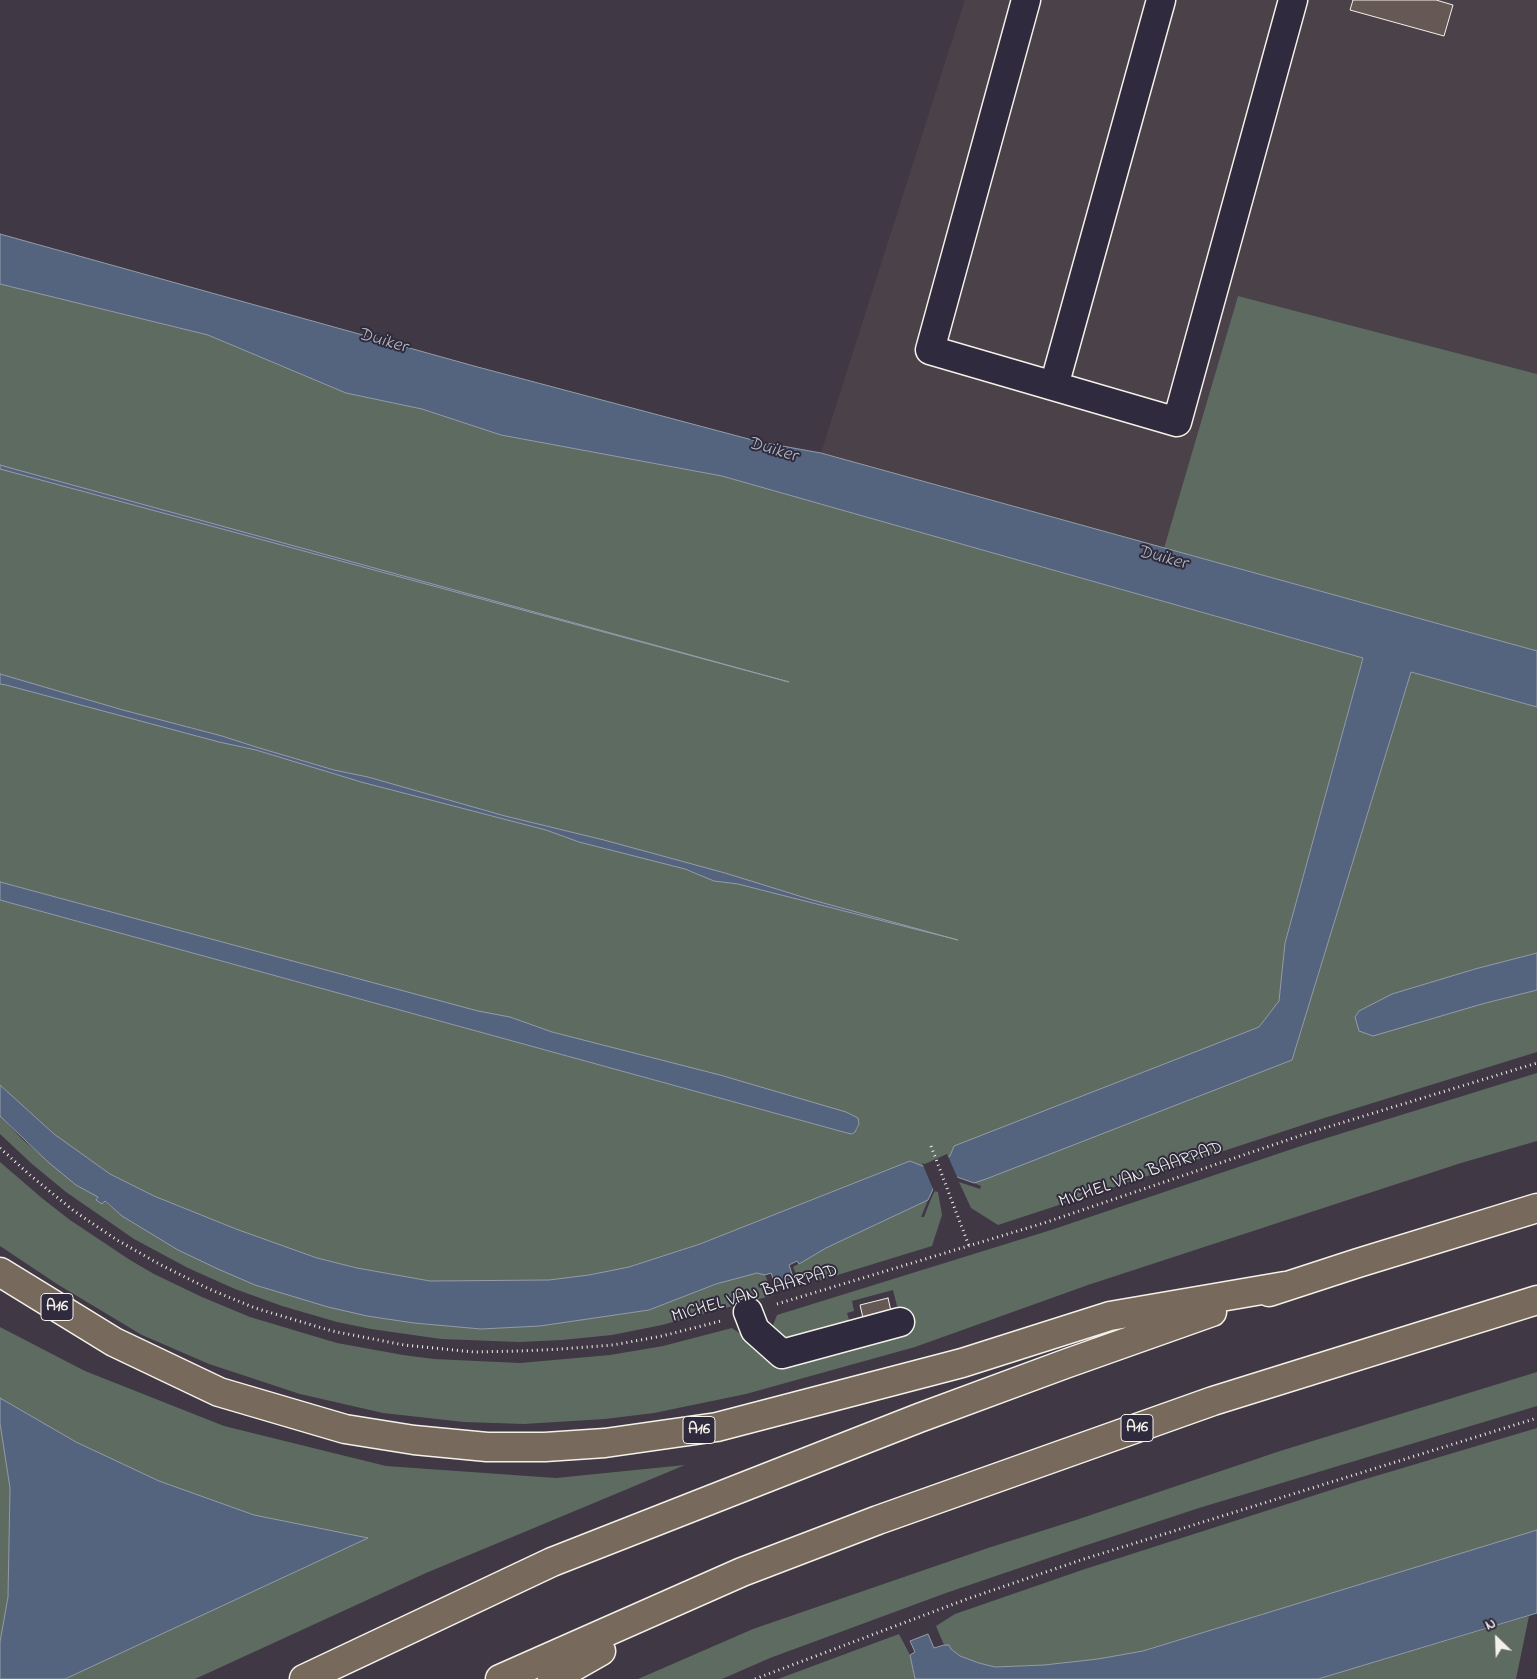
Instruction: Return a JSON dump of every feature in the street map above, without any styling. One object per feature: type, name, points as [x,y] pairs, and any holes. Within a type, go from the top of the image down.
[{"type":"highway","name":"A16","points":[[304,1679],[552,1562],[919,1418],[1285,1286],[1537,1208]]},
{"type":"highway","name":"A16","points":[[0,1272],[114,1342],[219,1392],[345,1429],[414,1440],[496,1447],[605,1444],[717,1427],[962,1363],[1110,1316],[1285,1286]]},
{"type":"highway","name":"A16","points":[[500,1679],[742,1572],[887,1517],[1213,1401],[1537,1300]]},
{"type":"highway","name":"A16","points":[[552,1679],[742,1572]]},
{"type":"lane","points":[[1026,0],[930,350],[1177,422],[1293,0]]},
{"type":"lane","points":[[1054,386],[1160,0]]},
{"type":"lane","points":[[748,1312],[756,1330],[782,1354],[900,1322]]},
{"type":"path","name":"MICHEL VAN BAARPAD","points":[[0,1148],[74,1211],[117,1240],[209,1289],[255,1308],[332,1331],[404,1345],[474,1352],[561,1349],[613,1345],[662,1336],[748,1312],[1044,1223],[1305,1134],[1537,1063]]},
{"type":"path","points":[[931,1146],[969,1246]]},
{"type":"path","points":[[755,1679],[968,1599],[1084,1559],[1537,1418]]},
{"type":"shaded area","points":[[965,0],[1537,0],[1537,374],[1238,296],[1164,548],[821,453]]},
{"type":"green space","points":[[0,284],[208,335],[346,393],[422,409],[501,435],[722,476],[1363,658],[1285,943],[1279,1001],[1259,1027],[955,1146],[950,1156],[925,1167],[910,1161],[700,1244],[629,1267],[589,1275],[549,1280],[430,1281],[357,1268],[317,1258],[236,1229],[154,1196],[110,1174],[54,1134],[0,1085],[0,900],[847,1133],[852,1134],[858,1128],[859,1121],[552,1032],[510,1017],[478,1012],[0,882]]},
{"type":"green space","points":[[1238,296],[1537,374],[1537,651],[1164,548]]},
{"type":"green space","points":[[1411,672],[1537,707],[1537,953],[1392,994],[1482,1004],[1537,990],[1537,1052],[1318,1120],[998,1225],[971,1208],[959,1182],[980,1189],[981,1186],[974,1183],[1292,1060]]},
{"type":"green space","points":[[1537,1073],[1537,1141],[1461,1163],[1088,1285],[915,1347],[746,1394],[654,1413],[605,1419],[524,1424],[464,1422],[383,1413],[300,1394],[209,1364],[142,1335],[57,1284],[0,1246],[0,1162],[70,1220],[154,1274],[250,1317],[337,1343],[434,1359],[520,1363],[610,1355],[663,1346],[732,1328],[781,1362],[899,1314],[893,1290],[852,1301],[854,1311],[847,1313],[851,1327],[797,1342],[774,1334],[772,1328],[777,1315],[1051,1230],[1304,1145]]},
{"type":"green space","points":[[0,1116],[22,1139],[76,1185],[98,1197],[96,1200],[104,1201],[122,1216],[178,1250],[255,1285],[367,1316],[414,1323],[481,1329],[540,1326],[649,1310],[716,1284],[757,1273],[765,1275],[774,1295],[662,1325],[612,1335],[562,1340],[519,1342],[441,1339],[337,1322],[282,1306],[235,1289],[188,1268],[134,1239],[66,1192],[32,1164],[0,1134]]},
{"type":"green space","points":[[934,1191],[938,1192],[942,1215],[932,1246],[818,1281],[816,1274],[798,1279],[793,1267],[826,1248],[928,1200],[921,1217],[924,1217]]},
{"type":"green space","points":[[0,1327],[85,1371],[224,1426],[386,1466],[556,1478],[685,1465],[426,1573],[195,1679],[65,1679],[367,1538],[254,1515],[159,1481],[76,1442],[0,1398]]},
{"type":"green space","points":[[1537,1372],[1537,1406],[1199,1508],[1081,1547],[946,1593],[770,1658],[722,1679],[638,1679],[753,1629],[988,1548],[1280,1451]]},
{"type":"green space","points":[[0,1423],[10,1488],[8,1597],[0,1642]]},
{"type":"green space","points":[[1537,1428],[1537,1530],[1143,1651],[1098,1659],[1044,1665],[995,1667],[960,1656],[949,1645],[944,1645],[936,1626],[955,1614],[1085,1569],[1359,1481]]},
{"type":"green space","points":[[1529,1616],[1516,1679],[1318,1679]]},
{"type":"green space","points":[[899,1634],[910,1655],[915,1679],[778,1679]]},
{"type":"water","name":"Duiker","points":[[0,234],[474,366],[760,442],[821,453],[1537,651],[1537,707],[1411,672],[1292,1060],[986,1179],[974,1183],[957,1177],[934,1187],[928,1200],[826,1248],[799,1264],[797,1261],[789,1265],[794,1280],[776,1286],[771,1273],[765,1275],[757,1273],[716,1284],[649,1310],[540,1326],[481,1329],[414,1323],[367,1316],[328,1307],[255,1285],[178,1250],[122,1216],[105,1201],[102,1204],[96,1200],[98,1197],[76,1185],[48,1162],[0,1116],[0,1085],[54,1134],[110,1174],[154,1196],[236,1229],[317,1258],[357,1268],[430,1281],[549,1280],[629,1267],[700,1244],[910,1161],[925,1167],[950,1156],[954,1146],[1259,1027],[1279,1001],[1285,943],[1363,658],[722,476],[501,435],[422,409],[346,393],[208,335],[0,284]]},
{"type":"water","points":[[0,465],[7,467],[789,682],[0,469]]},
{"type":"water","points":[[0,674],[123,710],[222,736],[334,770],[368,777],[505,816],[604,840],[958,940],[738,884],[714,881],[685,869],[579,842],[546,830],[361,782],[256,750],[0,684]]},
{"type":"water","points":[[0,882],[478,1011],[510,1017],[552,1032],[720,1075],[846,1112],[858,1118],[859,1124],[855,1132],[852,1134],[847,1133],[0,900]]},
{"type":"water","points":[[1537,953],[1537,990],[1373,1036],[1359,1031],[1355,1017],[1359,1011],[1392,994]]},
{"type":"water","points":[[0,1398],[76,1442],[159,1481],[254,1515],[368,1538],[65,1679],[0,1679],[0,1642],[8,1597],[10,1488],[0,1423]]},
{"type":"water","points":[[1537,1530],[1537,1613],[1318,1679],[915,1679],[910,1655],[915,1652],[910,1641],[928,1634],[934,1648],[949,1645],[960,1656],[995,1667],[1044,1665],[1098,1659],[1143,1651]]},
{"type":"pier","points":[[947,1154],[958,1179],[974,1185],[957,1179],[936,1189],[929,1202],[934,1191],[922,1163],[925,1164]]},
{"type":"building","points":[[1353,0],[1436,0],[1453,5],[1444,36],[1350,10]]},
{"type":"building","points":[[888,1298],[891,1311],[863,1318],[860,1305]]}]
